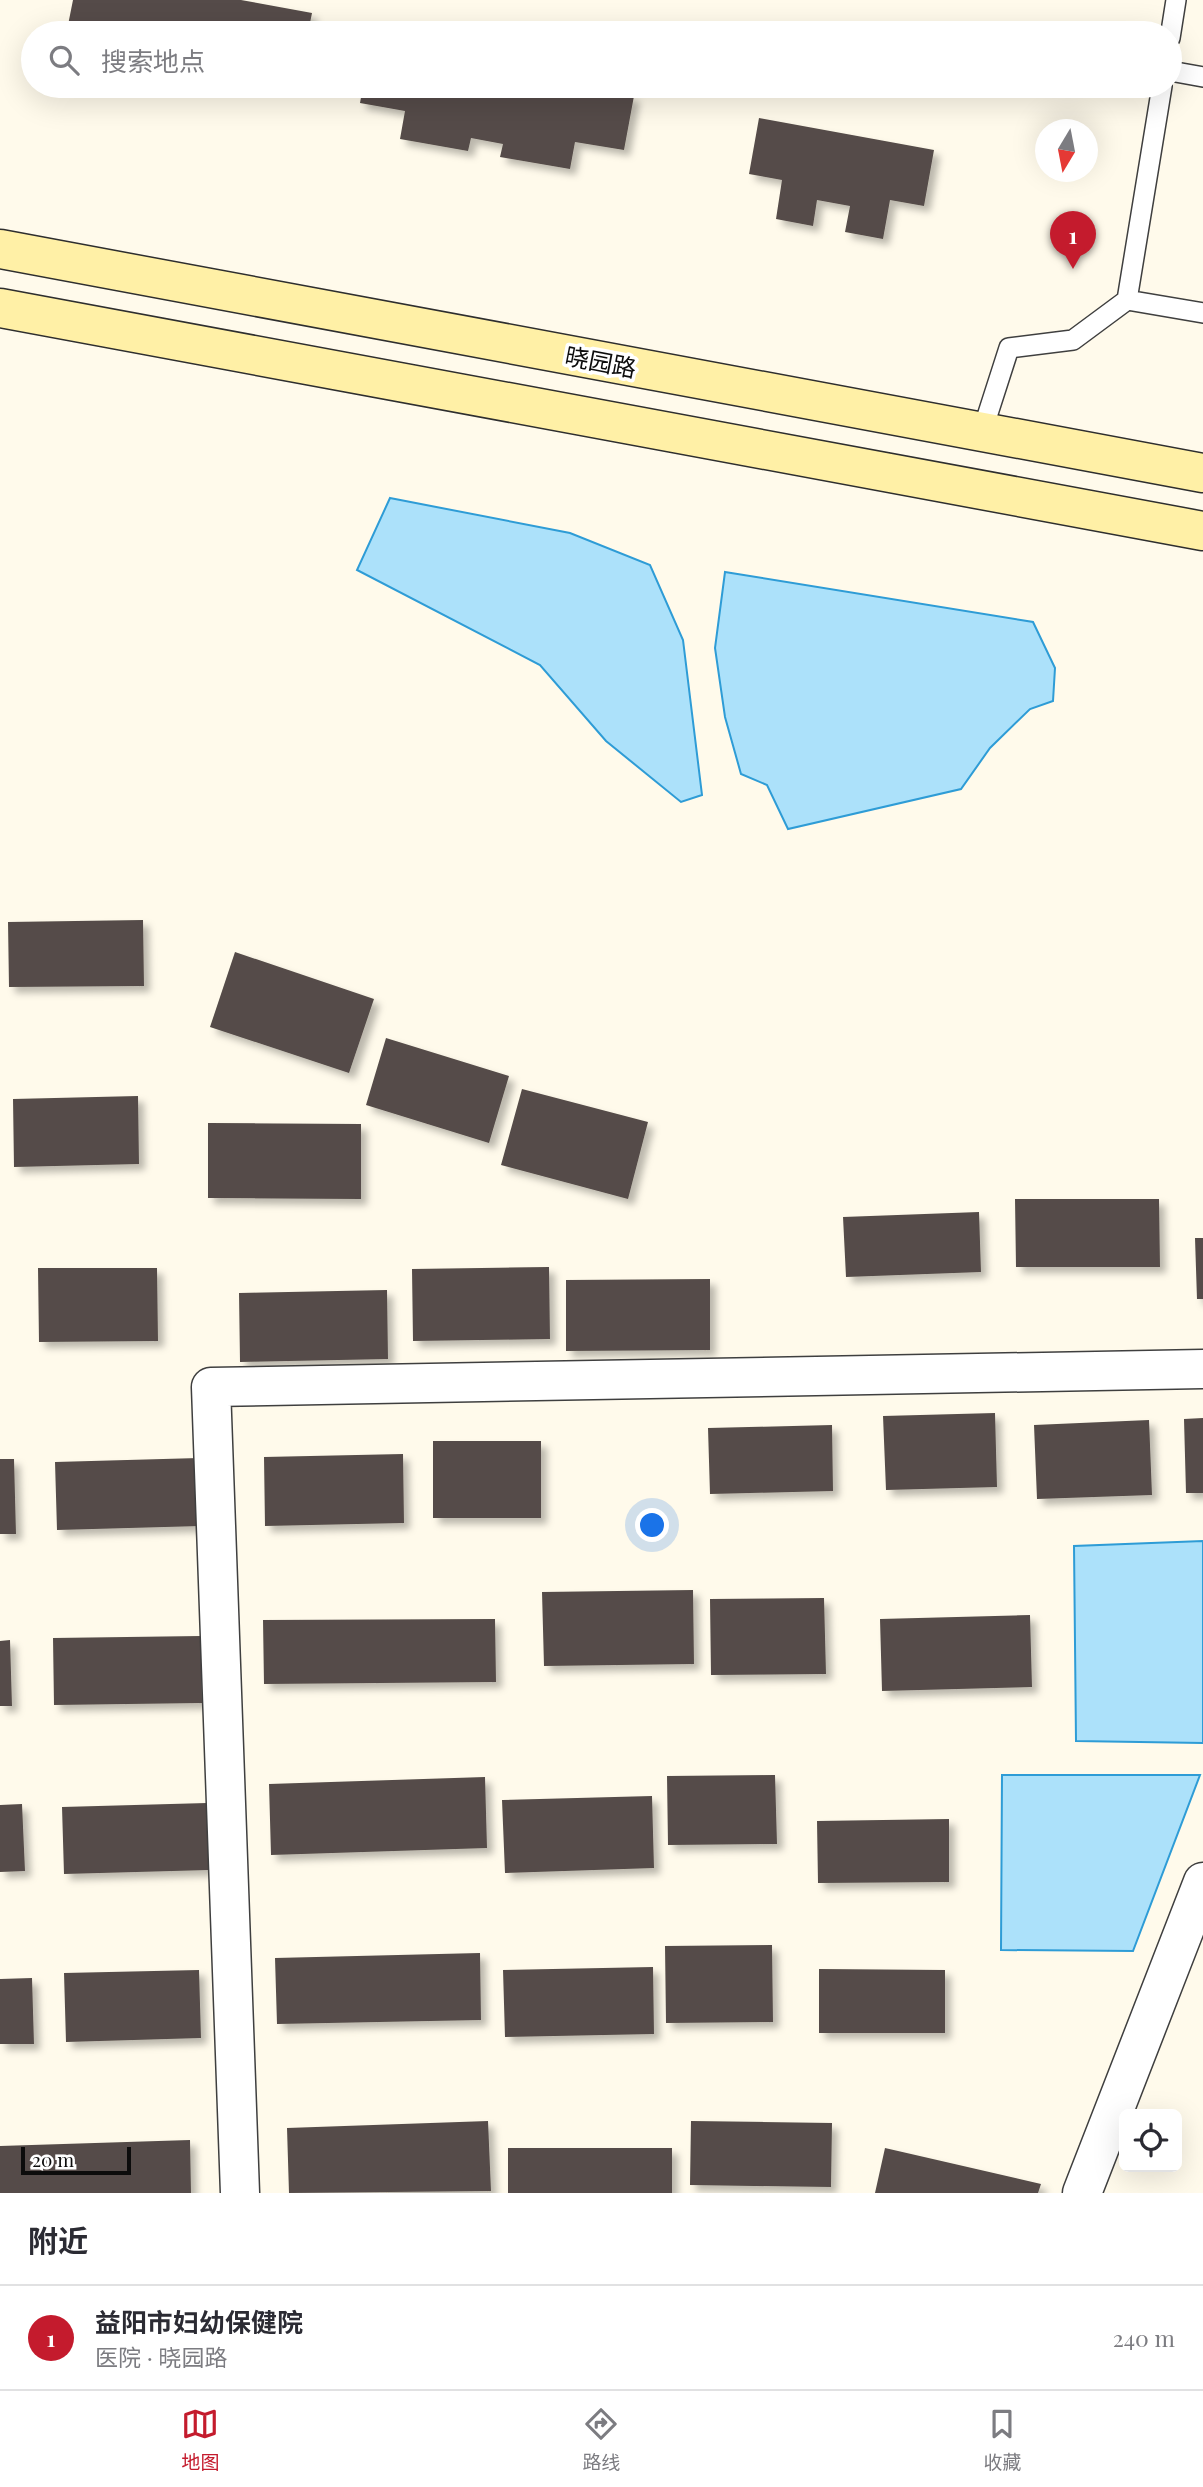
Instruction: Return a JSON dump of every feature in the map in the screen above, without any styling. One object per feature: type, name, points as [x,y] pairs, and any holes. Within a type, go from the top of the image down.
[{"type":"street","name":"晓园路","points":[[0,249],[1203,473]]},
{"type":"street","points":[[0,308],[1203,531]]},
{"type":"street","points":[[240,2193],[211,1387],[1203,1368]]},
{"type":"street","points":[[1082,2193],[1203,1882]]},
{"type":"lane","points":[[1173,21],[1176,0]]},
{"type":"lane","points":[[1182,73],[1203,77]]},
{"type":"lane","points":[[982,432],[1009,348],[1073,340],[1127,300],[1160,98]]},
{"type":"lane","points":[[1127,300],[1203,313]]},
{"type":"water","points":[[390,498],[570,533],[650,565],[683,640],[702,795],[681,802],[606,741],[540,665],[357,570]]},
{"type":"water","points":[[725,572],[1033,622],[1055,668],[1053,701],[1030,709],[990,748],[961,789],[788,829],[767,785],[741,774],[725,717],[715,648]]},
{"type":"water","points":[[1203,1541],[1203,1743],[1076,1741],[1074,1546]]},
{"type":"water","points":[[1002,1775],[1200,1775],[1133,1951],[1001,1950]]},
{"type":"building","points":[[73,0],[241,0],[312,13],[310,21],[69,21]]},
{"type":"building","points":[[361,98],[634,98],[624,150],[575,142],[570,169],[500,157],[503,144],[471,138],[468,151],[400,139],[405,111],[360,103]]},
{"type":"building","points":[[759,118],[934,150],[924,206],[890,200],[883,239],[845,232],[850,206],[817,200],[813,226],[776,219],[782,180],[749,174]]},
{"type":"building","points":[[143,920],[144,986],[9,987],[8,922]]},
{"type":"building","points":[[235,952],[374,999],[349,1073],[210,1027]]},
{"type":"building","points":[[386,1038],[509,1076],[489,1143],[366,1105]]},
{"type":"building","points":[[522,1089],[648,1122],[628,1199],[501,1165]]},
{"type":"building","points":[[138,1096],[139,1164],[14,1167],[13,1099]]},
{"type":"building","points":[[208,1123],[361,1124],[361,1199],[208,1198]]},
{"type":"building","points":[[1015,1199],[1159,1199],[1160,1267],[1016,1267]]},
{"type":"building","points":[[979,1212],[981,1272],[846,1277],[843,1217]]},
{"type":"building","points":[[1195,1238],[1203,1238],[1203,1299],[1197,1299]]},
{"type":"building","points":[[549,1267],[550,1339],[413,1341],[412,1269]]},
{"type":"building","points":[[38,1268],[157,1268],[158,1341],[39,1342]]},
{"type":"building","points":[[710,1279],[710,1350],[566,1351],[566,1280]]},
{"type":"building","points":[[387,1290],[388,1359],[240,1362],[239,1293]]},
{"type":"building","points":[[995,1413],[997,1487],[886,1490],[883,1416]]},
{"type":"building","points":[[1203,1418],[1203,1493],[1186,1493],[1184,1419]]},
{"type":"building","points":[[1149,1420],[1152,1495],[1037,1499],[1034,1425]]},
{"type":"building","points":[[832,1425],[833,1491],[710,1494],[708,1428]]},
{"type":"building","points":[[433,1441],[541,1441],[541,1518],[433,1518]]},
{"type":"building","points":[[403,1454],[404,1523],[265,1526],[264,1457]]},
{"type":"building","points":[[199,1458],[201,1526],[57,1530],[55,1462]]},
{"type":"building","points":[[0,1459],[14,1459],[16,1534],[0,1534]]},
{"type":"building","points":[[693,1590],[694,1664],[544,1666],[542,1592]]},
{"type":"building","points":[[824,1598],[826,1674],[711,1675],[710,1599]]},
{"type":"building","points":[[1030,1615],[1032,1687],[882,1691],[880,1619]]},
{"type":"building","points":[[495,1619],[496,1682],[264,1684],[263,1620]]},
{"type":"building","points":[[201,1636],[202,1703],[54,1705],[53,1638]]},
{"type":"building","points":[[10,1640],[12,1706],[0,1706],[0,1641]]},
{"type":"building","points":[[775,1775],[777,1844],[668,1845],[667,1776]]},
{"type":"building","points":[[485,1777],[487,1848],[271,1855],[269,1784]]},
{"type":"building","points":[[652,1796],[654,1868],[505,1873],[502,1800]]},
{"type":"building","points":[[207,1803],[209,1870],[64,1874],[62,1807]]},
{"type":"building","points":[[22,1804],[25,1871],[0,1872],[0,1805]]},
{"type":"building","points":[[949,1819],[949,1882],[818,1883],[817,1821]]},
{"type":"building","points":[[772,1945],[773,2022],[666,2023],[665,1946]]},
{"type":"building","points":[[480,1953],[481,2020],[277,2024],[275,1958]]},
{"type":"building","points":[[653,1967],[654,2034],[505,2037],[503,1970]]},
{"type":"building","points":[[819,1969],[945,1970],[945,2033],[819,2033]]},
{"type":"building","points":[[199,1970],[201,2038],[66,2042],[64,1973]]},
{"type":"building","points":[[32,1978],[34,2044],[0,2044],[0,1979]]},
{"type":"building","points":[[488,2121],[491,2191],[289,2193],[287,2128]]},
{"type":"building","points":[[691,2121],[832,2123],[831,2187],[690,2185]]},
{"type":"building","points":[[190,2140],[191,2193],[0,2193],[0,2146]]},
{"type":"building","points":[[508,2148],[672,2148],[672,2193],[508,2193]]},
{"type":"building","points":[[885,2148],[1041,2184],[1038,2193],[875,2193]]},
{"type":"place","name":"益阳市妇幼保健院","points":[[1073,269]]}]
